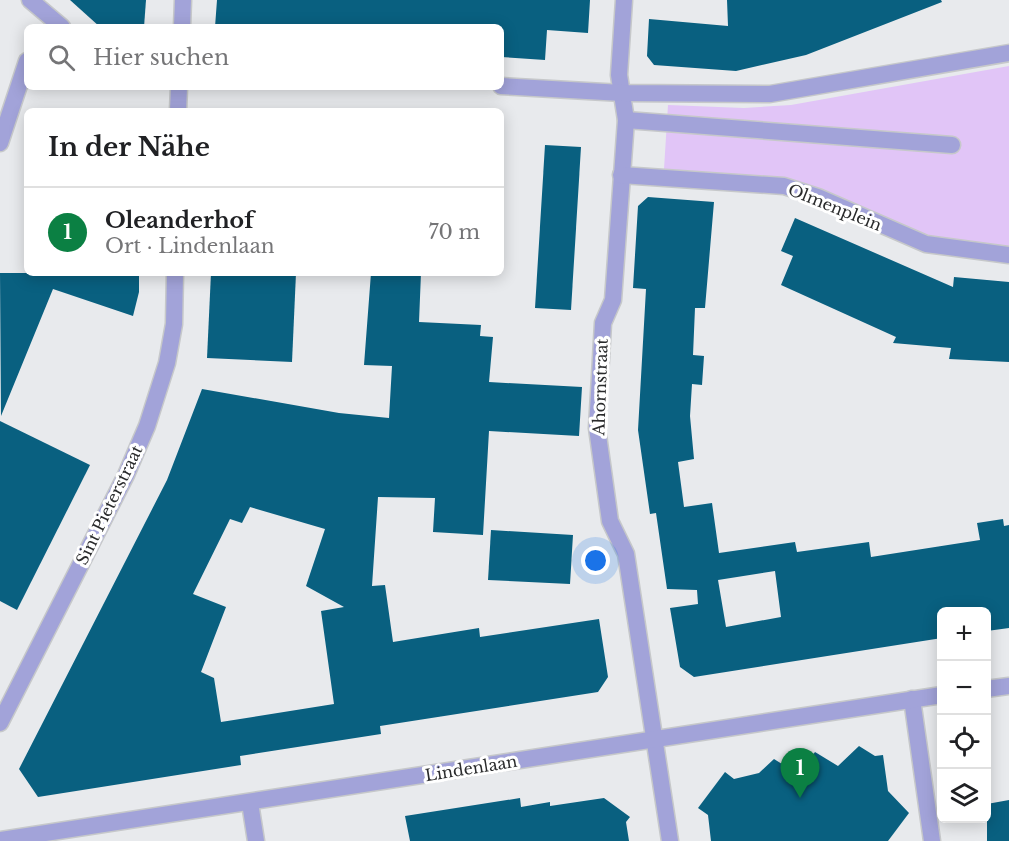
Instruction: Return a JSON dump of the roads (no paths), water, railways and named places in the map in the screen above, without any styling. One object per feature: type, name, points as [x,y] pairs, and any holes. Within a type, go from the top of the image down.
[{"type":"street","points":[[30,0],[54,24]]},
{"type":"street","points":[[182,24],[183,0]]},
{"type":"street","name":"Ahornstraat","points":[[624,0],[619,75],[626,120],[613,300],[603,323],[597,428],[610,521],[626,554],[670,841]]},
{"type":"street","points":[[504,86],[622,93],[770,94],[1009,53]]},
{"type":"street","points":[[0,143],[24,70]]},
{"type":"street","points":[[178,108],[179,90]]},
{"type":"street","points":[[626,120],[952,145]]},
{"type":"street","name":"Olmenplein","points":[[621,175],[784,186],[818,197],[926,244],[940,248],[1009,255]]},
{"type":"street","name":"Sint Pieterstraat","points":[[0,723],[126,475],[147,426],[167,363],[174,324],[175,276]]},
{"type":"street","points":[[991,688],[1009,686]]},
{"type":"street","name":"Lindenlaan","points":[[0,840],[937,696]]},
{"type":"street","points":[[912,699],[932,841]]},
{"type":"street","points":[[250,803],[256,841]]},
{"type":"place","name":"Oleanderhof","points":[[800,798]]}]
